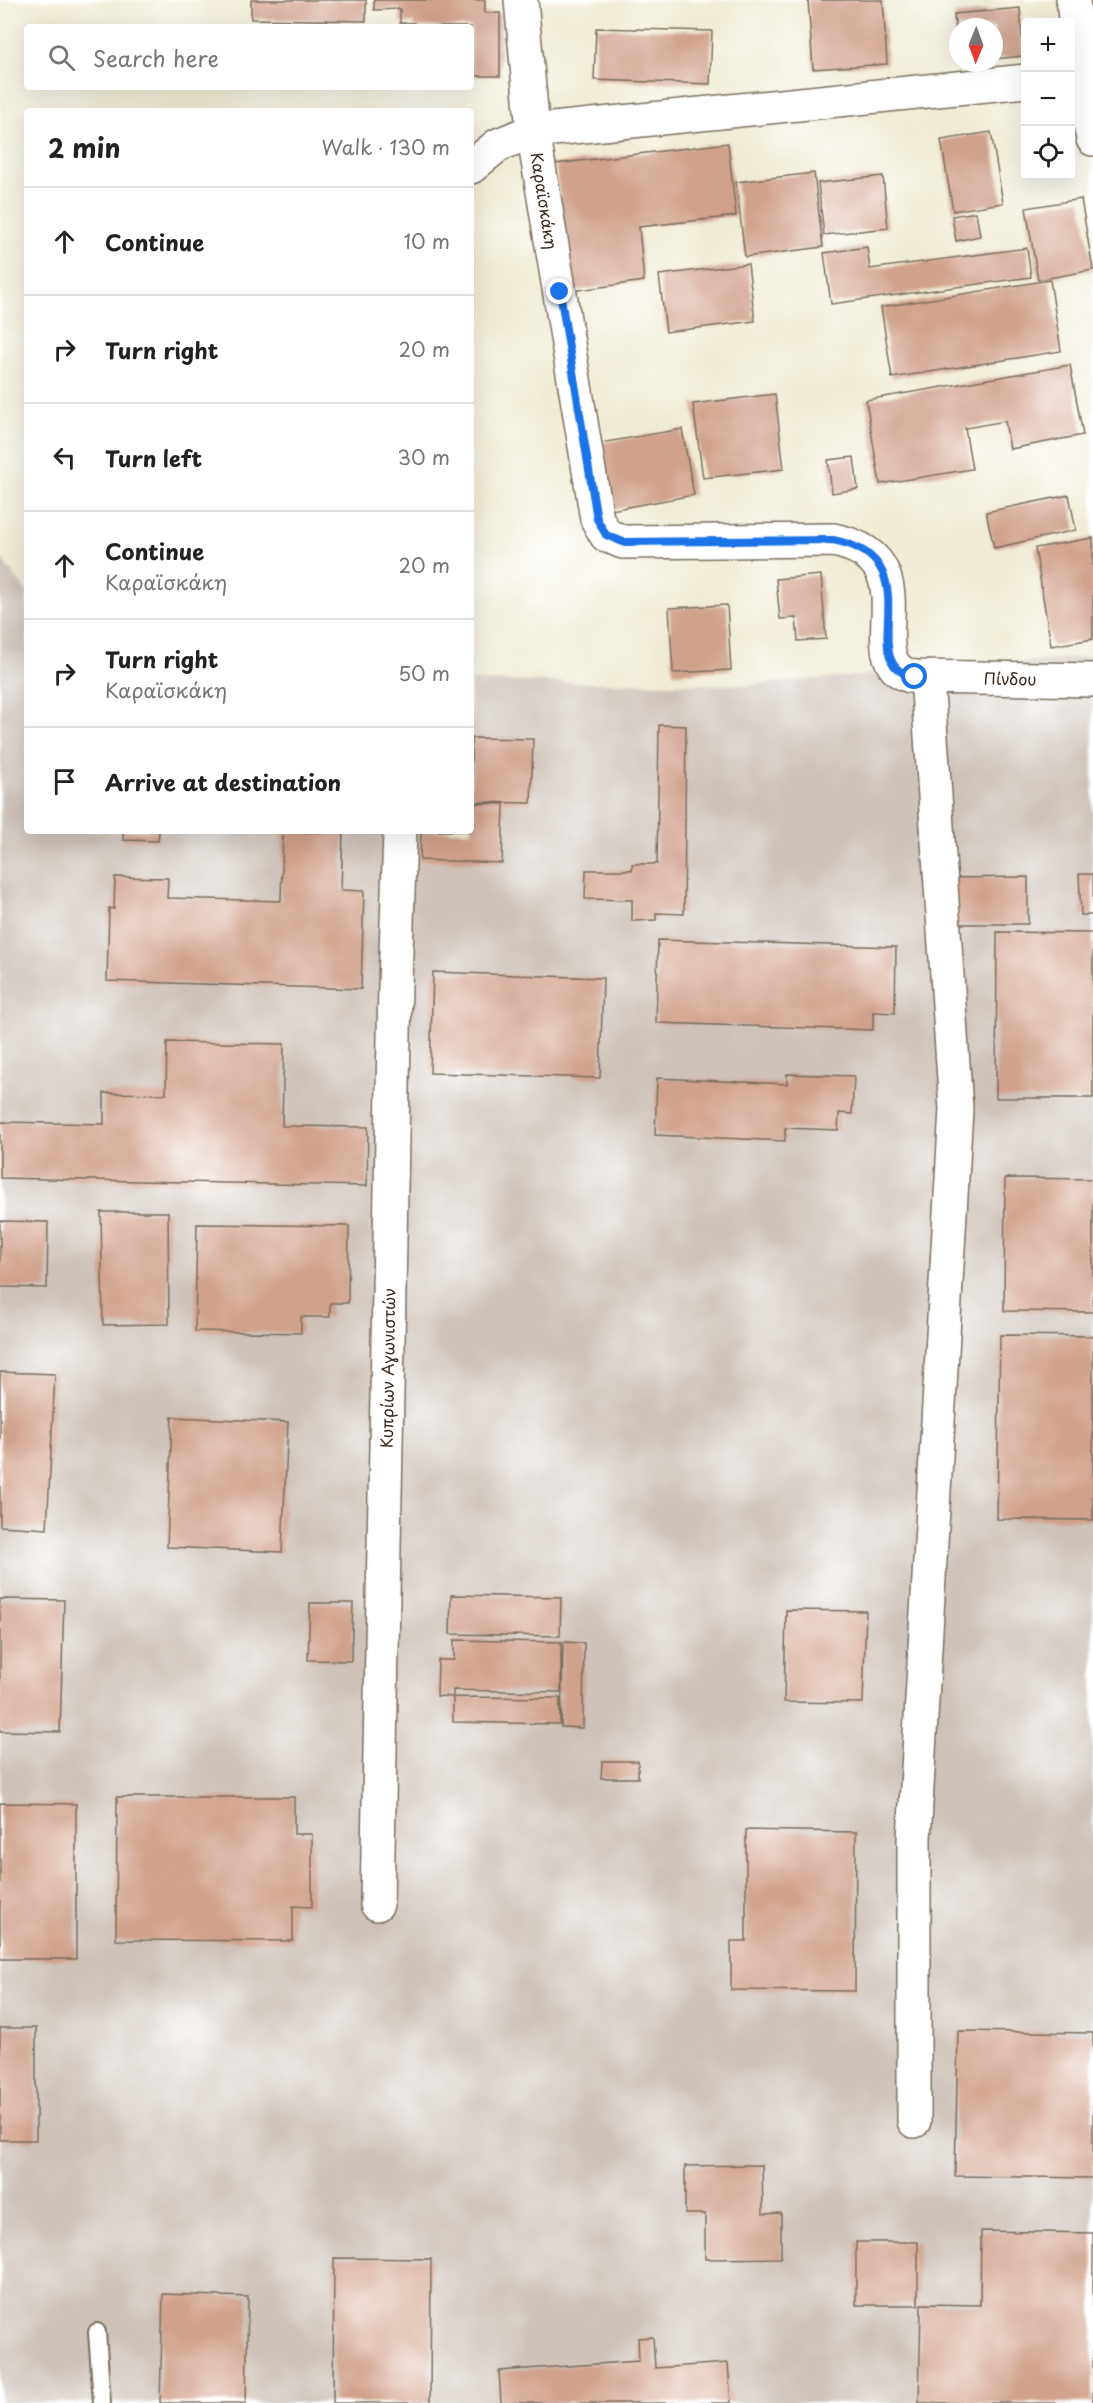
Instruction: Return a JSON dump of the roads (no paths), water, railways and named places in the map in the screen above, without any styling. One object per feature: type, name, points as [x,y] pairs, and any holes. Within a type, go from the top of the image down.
[{"type":"street","points":[[474,165],[498,145],[533,131],[521,0]]},
{"type":"street","points":[[1073,0],[1082,76],[1093,139]]},
{"type":"street","name":"Καραϊσκάκη","points":[[927,677],[905,675],[890,661],[888,587],[879,565],[867,552],[850,543],[833,540],[623,542],[606,535],[600,528],[533,131],[1021,82]]},
{"type":"street","points":[[914,2121],[914,1839],[956,1109],[927,677]]},
{"type":"street","name":"Πίνδου","points":[[927,677],[1093,680]]},
{"type":"street","name":"Κυπρίων Αγωνιστών","points":[[377,1904],[394,997],[400,834]]},
{"type":"lane","points":[[97,2332],[102,2403]]}]
